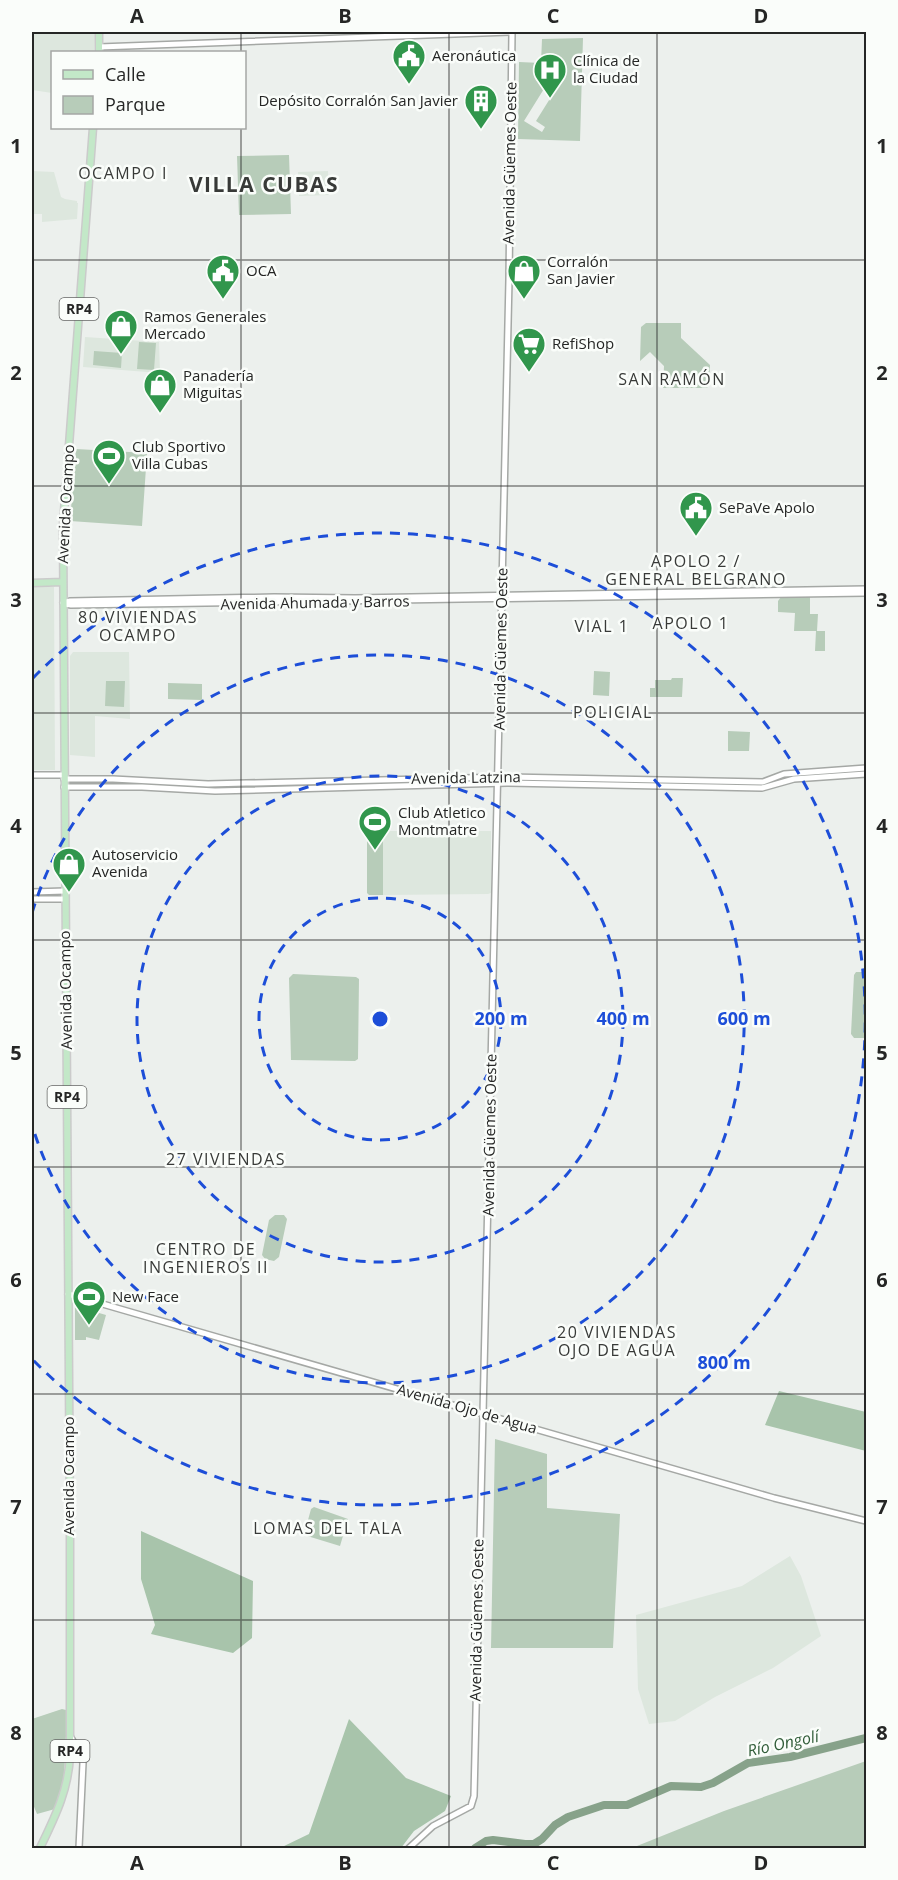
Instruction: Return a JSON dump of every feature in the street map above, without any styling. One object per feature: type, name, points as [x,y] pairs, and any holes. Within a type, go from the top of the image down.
[{"type":"main road","points":[[99,32],[99,50],[512,32]]},
{"type":"main road","name":"Avenida Güemes Oeste","points":[[409,1848],[433,1826],[471,1806],[474,1796],[502,598],[512,32]]},
{"type":"main road","name":"Avenida Ocampo","points":[[40,1848],[63,1798],[70,1754],[63,525],[93,129]]},
{"type":"main road","points":[[32,583],[63,582]]},
{"type":"main road","name":"Avenida Ahumada y Barros","points":[[63,603],[70,601],[274,597],[502,598],[634,592],[867,591]]},
{"type":"main road","name":"Avenida Latzina","points":[[32,775],[208,784],[349,780],[763,782],[784,774],[867,768]]},
{"type":"main road","name":"Avenida Latzina","points":[[64,787],[142,787],[215,791],[498,781],[762,788],[794,779],[867,774]]},
{"type":"main road","points":[[32,892],[64,891]]},
{"type":"main road","points":[[32,899],[64,899]]},
{"type":"main road","name":"Avenida Ojo de Agua","points":[[68,1294],[774,1498],[867,1521]]},
{"type":"main road","points":[[69,1735],[83,1763],[79,1848]]},
{"type":"main road","points":[[70,1754],[80,1753]]},
{"type":"shaded area","points":[[32,32],[95,32],[94,51],[51,51],[51,93],[32,90]]},
{"type":"shaded area","points":[[32,171],[54,172],[61,197],[78,203],[77,219],[42,222],[42,214],[32,214]]},
{"type":"shaded area","points":[[328,171],[329,195],[299,196],[298,172]]},
{"type":"shaded area","name":"Ramos Generales Mercado","points":[[85,337],[159,342],[160,373],[83,367]]},
{"type":"shaded area","points":[[32,587],[54,587],[55,770],[32,770]]},
{"type":"shaded area","points":[[73,652],[129,652],[130,719],[95,716],[95,757],[70,755],[70,656]]},
{"type":"shaded area","points":[[383,831],[491,831],[491,893],[383,895]]},
{"type":"shaded area","points":[[790,1556],[801,1576],[821,1636],[773,1668],[715,1697],[675,1721],[649,1724],[638,1689],[636,1615],[742,1586]]},
{"type":"green space","name":"Clínica de la Ciudad","points":[[583,38],[580,141],[518,139],[519,62],[541,63],[542,39]],"holes":[[[547,84],[556,89],[536,121],[545,127],[542,132],[524,121]]]},
{"type":"green space","points":[[289,155],[291,214],[239,215],[237,156]]},
{"type":"green space","points":[[646,323],[681,323],[681,338],[710,365],[707,388],[663,388],[664,366],[650,352],[640,361],[641,327]]},
{"type":"green space","points":[[139,342],[156,343],[154,370],[137,369]]},
{"type":"green space","points":[[94,351],[122,353],[121,368],[93,365]]},
{"type":"green space","name":"Club Sportivo Villa Cubas","points":[[76,449],[147,453],[142,526],[70,521]]},
{"type":"green space","points":[[781,597],[810,597],[810,614],[818,614],[817,631],[825,631],[825,651],[815,651],[816,631],[794,631],[795,613],[778,612],[778,601]]},
{"type":"green space","points":[[594,671],[610,672],[609,696],[593,695]]},
{"type":"green space","points":[[672,678],[683,678],[682,697],[650,697],[650,688],[655,688],[655,680],[671,680]]},
{"type":"green space","points":[[106,681],[125,681],[124,707],[105,706]]},
{"type":"green space","points":[[168,683],[202,684],[202,700],[168,699]]},
{"type":"green space","points":[[728,731],[750,732],[749,751],[728,751]]},
{"type":"green space","name":"Club Atletico Montmatre","points":[[383,831],[383,895],[367,893],[367,833]]},
{"type":"green space","points":[[856,972],[866,972],[866,1038],[854,1038],[851,1034]]},
{"type":"green space","points":[[293,974],[359,979],[358,1059],[355,1061],[291,1060],[289,978]]},
{"type":"green space","points":[[275,1215],[284,1215],[287,1219],[279,1257],[274,1261],[265,1259],[262,1255],[269,1220]]},
{"type":"green space","name":"New Face","points":[[75,1306],[106,1315],[99,1340],[86,1337],[86,1340],[75,1340]]},
{"type":"green space","points":[[779,1391],[866,1412],[866,1451],[765,1425]]},
{"type":"green space","points":[[495,1439],[547,1454],[547,1508],[620,1514],[613,1648],[491,1648]]},
{"type":"green space","points":[[314,1507],[348,1519],[340,1546],[304,1535],[311,1509]]},
{"type":"green space","points":[[141,1531],[253,1581],[252,1638],[233,1653],[151,1634],[155,1625],[141,1579]]},
{"type":"green space","points":[[62,1709],[67,1713],[64,1780],[55,1809],[37,1814],[32,1802],[32,1719]]},
{"type":"green space","points":[[349,1719],[406,1778],[451,1796],[445,1811],[414,1831],[401,1848],[280,1848],[309,1834]]},
{"type":"green space","points":[[866,1761],[866,1848],[632,1848],[724,1811]]},
{"type":"waterway","name":"Río Ongolí","points":[[475,1848],[486,1841],[493,1840],[534,1844],[555,1825],[568,1817],[604,1805],[627,1805],[671,1786],[701,1787],[713,1783],[748,1763],[790,1757],[866,1738]]},
{"type":"place","name":"Aeronáutica","points":[[409,85]]},
{"type":"place","name":"Clínica de la Ciudad","points":[[550,99]]},
{"type":"place","name":"Depósito Corralón San Javier","points":[[481,130]]},
{"type":"place","name":"OCA","points":[[223,300]]},
{"type":"place","name":"Corralón San Javier","points":[[524,300]]},
{"type":"place","name":"Ramos Generales Mercado","points":[[121,355]]},
{"type":"place","name":"RefiShop","points":[[529,373]]},
{"type":"place","name":"Panadería Miguitas","points":[[160,414]]},
{"type":"place","name":"Club Sportivo Villa Cubas","points":[[109,485]]},
{"type":"place","name":"SePaVe Apolo","points":[[696,537]]},
{"type":"place","name":"Club Atletico Montmatre","points":[[375,851]]},
{"type":"place","name":"Autoservicio Avenida","points":[[69,893]]},
{"type":"place","name":"New Face","points":[[89,1326]]},
{"type":"district","name":"OCAMPO I","points":[[123,173]]},
{"type":"district","name":"VILLA CUBAS","points":[[264,185]]},
{"type":"district","name":"SAN RAMÓN","points":[[672,379]]},
{"type":"district","name":"APOLO 2 / GENERAL BELGRANO","points":[[696,570]]},
{"type":"district","name":"APOLO 1","points":[[691,623]]},
{"type":"district","name":"80 VIVIENDAS OCAMPO","points":[[138,626]]},
{"type":"district","name":"VIAL 1","points":[[602,626]]},
{"type":"district","name":"POLICIAL","points":[[613,712]]},
{"type":"district","name":"27 VIVIENDAS","points":[[226,1159]]},
{"type":"district","name":"CENTRO DE INGENIEROS II","points":[[206,1258]]},
{"type":"district","name":"20 VIVIENDAS OJO DE AGUA","points":[[617,1341]]},
{"type":"district","name":"LOMAS DEL TALA","points":[[328,1528]]}]
